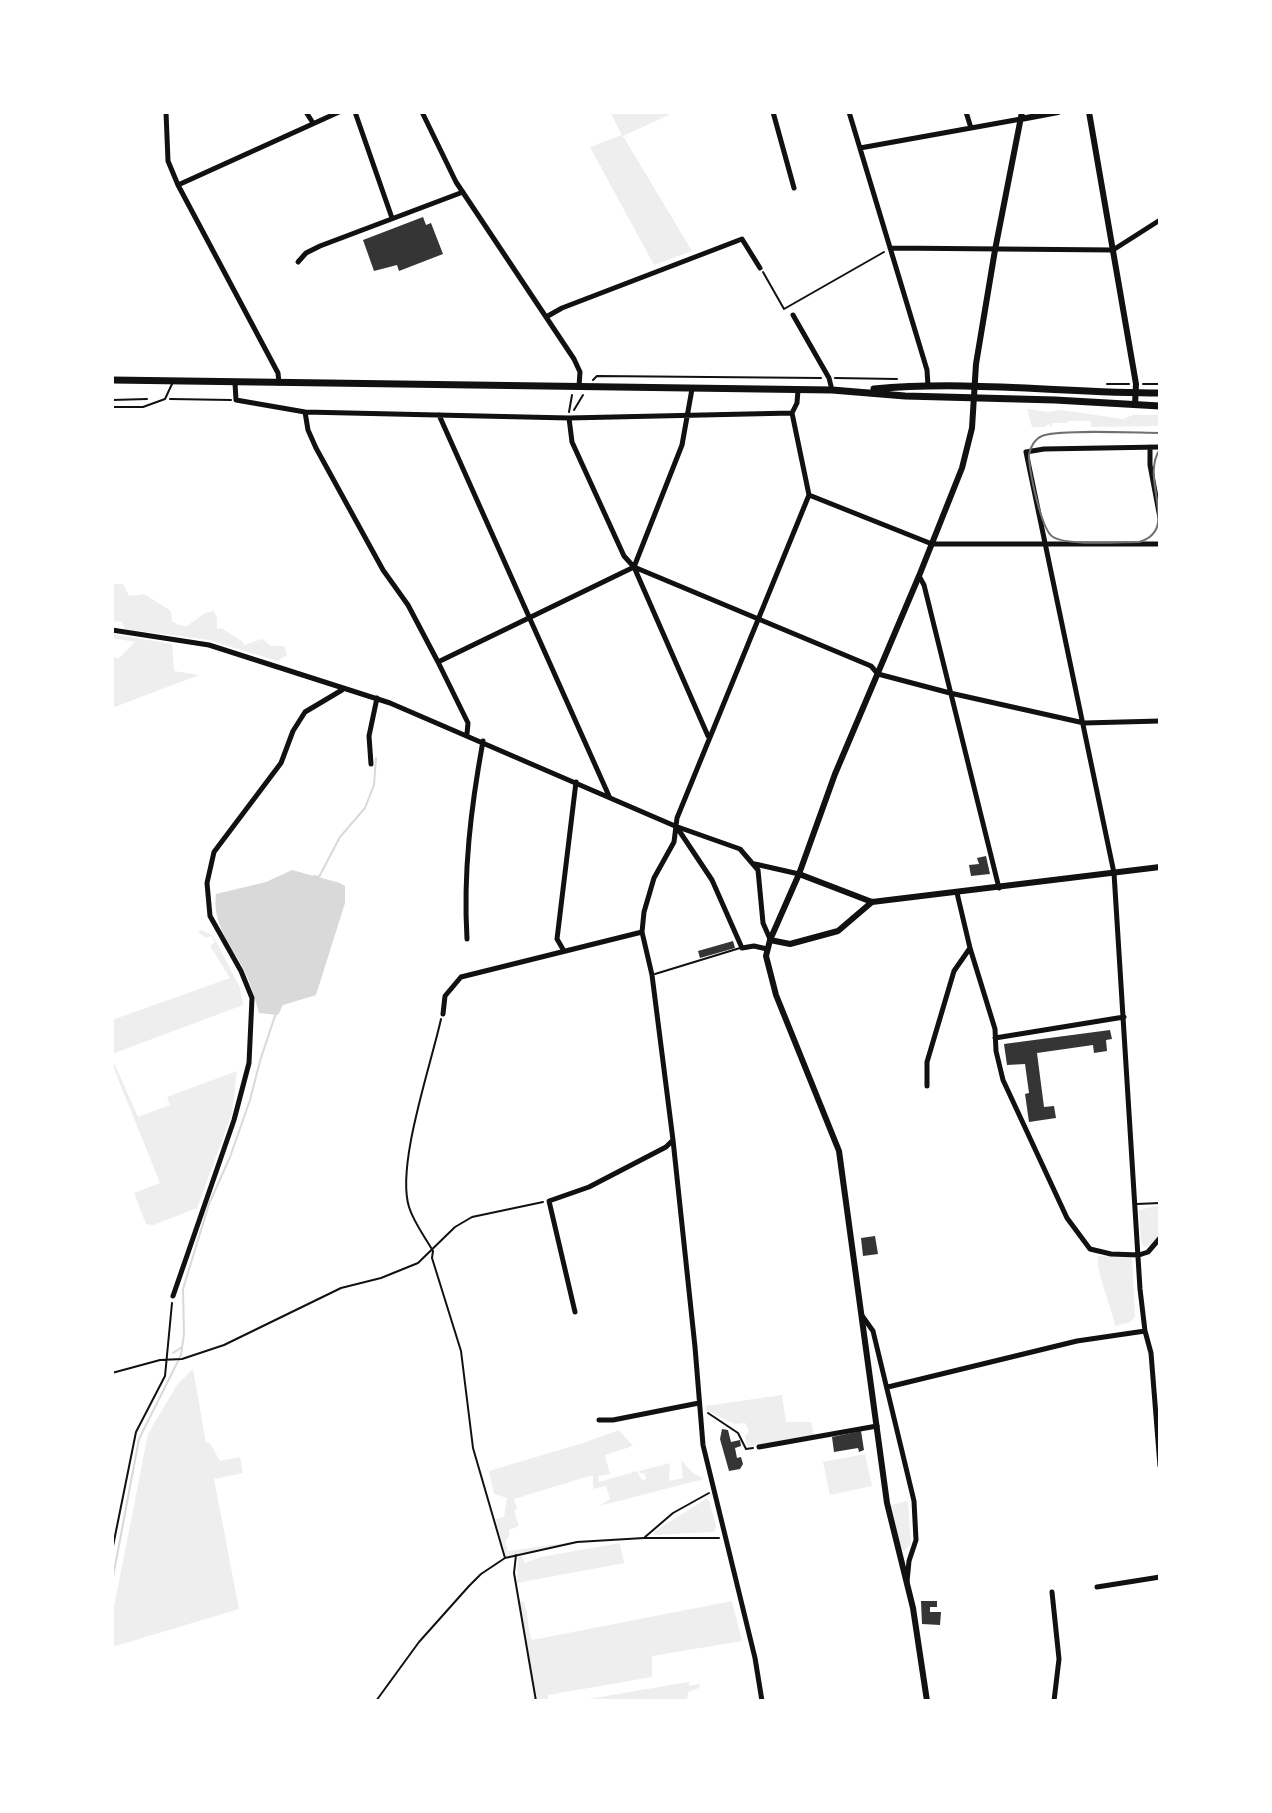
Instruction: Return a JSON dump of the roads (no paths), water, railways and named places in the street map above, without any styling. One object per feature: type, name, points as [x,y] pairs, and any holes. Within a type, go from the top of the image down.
[{"type":"main road","points":[[927,1701],[907,1587],[889,1518],[839,1151],[776,995],[766,956],[835,774],[919,576],[965,457],[972,428],[974,387],[995,250],[1021,116],[1058,112]]},
{"type":"main road","points":[[1089,112],[1136,384],[1135,405]]},
{"type":"main road","points":[[112,380],[832,390],[905,396],[1160,406]]},
{"type":"main road","points":[[860,391],[974,387],[1160,393]]},
{"type":"main road","points":[[799,874],[872,902],[1160,867]]},
{"type":"main road","points":[[770,940],[790,944],[838,931],[872,902]]},
{"type":"street","points":[[166,112],[168,161],[178,185],[278,373],[279,383]]},
{"type":"street","points":[[306,112],[313,123]]},
{"type":"street","points":[[178,185],[339,112]]},
{"type":"street","points":[[355,112],[392,218]]},
{"type":"street","points":[[422,112],[463,192],[580,372],[583,387]]},
{"type":"street","points":[[773,112],[794,188]]},
{"type":"street","points":[[849,112],[927,370],[928,387]]},
{"type":"street","points":[[966,112],[971,128]]},
{"type":"street","points":[[860,148],[1021,116]]},
{"type":"street","points":[[298,262],[306,253],[320,246],[463,192]]},
{"type":"street","points":[[890,248],[1113,250],[1160,220]]},
{"type":"street","points":[[546,317],[562,308],[742,239],[760,268]]},
{"type":"street","points":[[793,315],[829,378],[832,390]]},
{"type":"street","points":[[235,383],[236,400],[305,412],[569,418],[792,413]]},
{"type":"street","points":[[438,662],[634,567],[682,445],[692,389]]},
{"type":"street","points":[[762,1701],[755,1658],[703,1445],[673,1140],[652,975],[642,932],[654,878],[674,842],[675,826],[709,737],[809,495],[792,413],[798,390]]},
{"type":"street","points":[[305,412],[316,448],[438,662],[468,723],[467,734]]},
{"type":"street","points":[[439,415],[609,796]]},
{"type":"street","points":[[569,418],[572,442],[624,556],[634,567],[709,737]]},
{"type":"street","points":[[1150,447],[1150,465],[1160,518]]},
{"type":"street","points":[[1160,447],[1026,452],[1114,873],[1135,1204],[1160,1466]]},
{"type":"street","points":[[809,495],[932,544],[1160,544]]},
{"type":"street","points":[[634,567],[871,666],[878,674],[1084,723],[1160,721]]},
{"type":"street","points":[[919,576],[924,585],[999,888]]},
{"type":"street","points":[[112,630],[209,645],[377,698],[467,734],[675,826],[740,849],[755,864],[761,886],[763,923],[770,940]]},
{"type":"street","points":[[173,1296],[234,1120],[248,1069],[250,1048],[252,998],[241,971],[210,916],[209,867],[214,852],[281,763],[293,731],[305,712],[343,689]]},
{"type":"street","points":[[371,764],[369,736],[377,698]]},
{"type":"street","points":[[467,939],[464,894],[466,854],[483,741]]},
{"type":"street","points":[[564,951],[557,939],[576,782]]},
{"type":"street","points":[[675,826],[712,880],[742,948],[754,946],[767,949]]},
{"type":"street","points":[[755,864],[799,874]]},
{"type":"street","points":[[957,893],[990,1011],[1003,1080],[1067,1218],[1085,1246],[1098,1252],[1139,1255],[1148,1252],[1160,1238]]},
{"type":"street","points":[[443,1014],[445,996],[461,977],[642,932]]},
{"type":"street","points":[[927,1086],[927,1062],[954,971],[970,948]]},
{"type":"street","points":[[995,1038],[1124,1017]]},
{"type":"street","points":[[575,1312],[549,1201],[589,1187],[666,1147],[673,1140]]},
{"type":"street","points":[[860,1313],[873,1331],[914,1501],[916,1540],[909,1561],[907,1587]]},
{"type":"street","points":[[888,1387],[1077,1341],[1145,1331]]},
{"type":"street","points":[[599,1420],[699,1406]]},
{"type":"street","points":[[759,1447],[877,1426]]},
{"type":"street","points":[[1097,1587],[1160,1577]]},
{"type":"street","points":[[1052,1592],[1059,1659],[1054,1701]]},
{"type":"lane","points":[[112,407],[143,407],[165,399],[174,381]]},
{"type":"lane","points":[[652,975],[742,948]]},
{"type":"lane","points":[[1135,1204],[1160,1203]]},
{"type":"waterway","points":[[314,876],[319,877],[340,837],[365,808],[374,785],[376,758]]},
{"type":"waterway","points":[[112,1582],[139,1439],[181,1355],[183,1289],[209,1204],[250,1100],[276,1013]]},
{"type":"waterway","points":[[173,1353],[182,1347]]},
{"type":"tram line","points":[[1160,433],[1064,433],[1037,439],[1030,449],[1030,463],[1036,499],[1049,532],[1060,540],[1082,543],[1139,542],[1151,536],[1157,527],[1159,515],[1154,475],[1160,449]]}]
